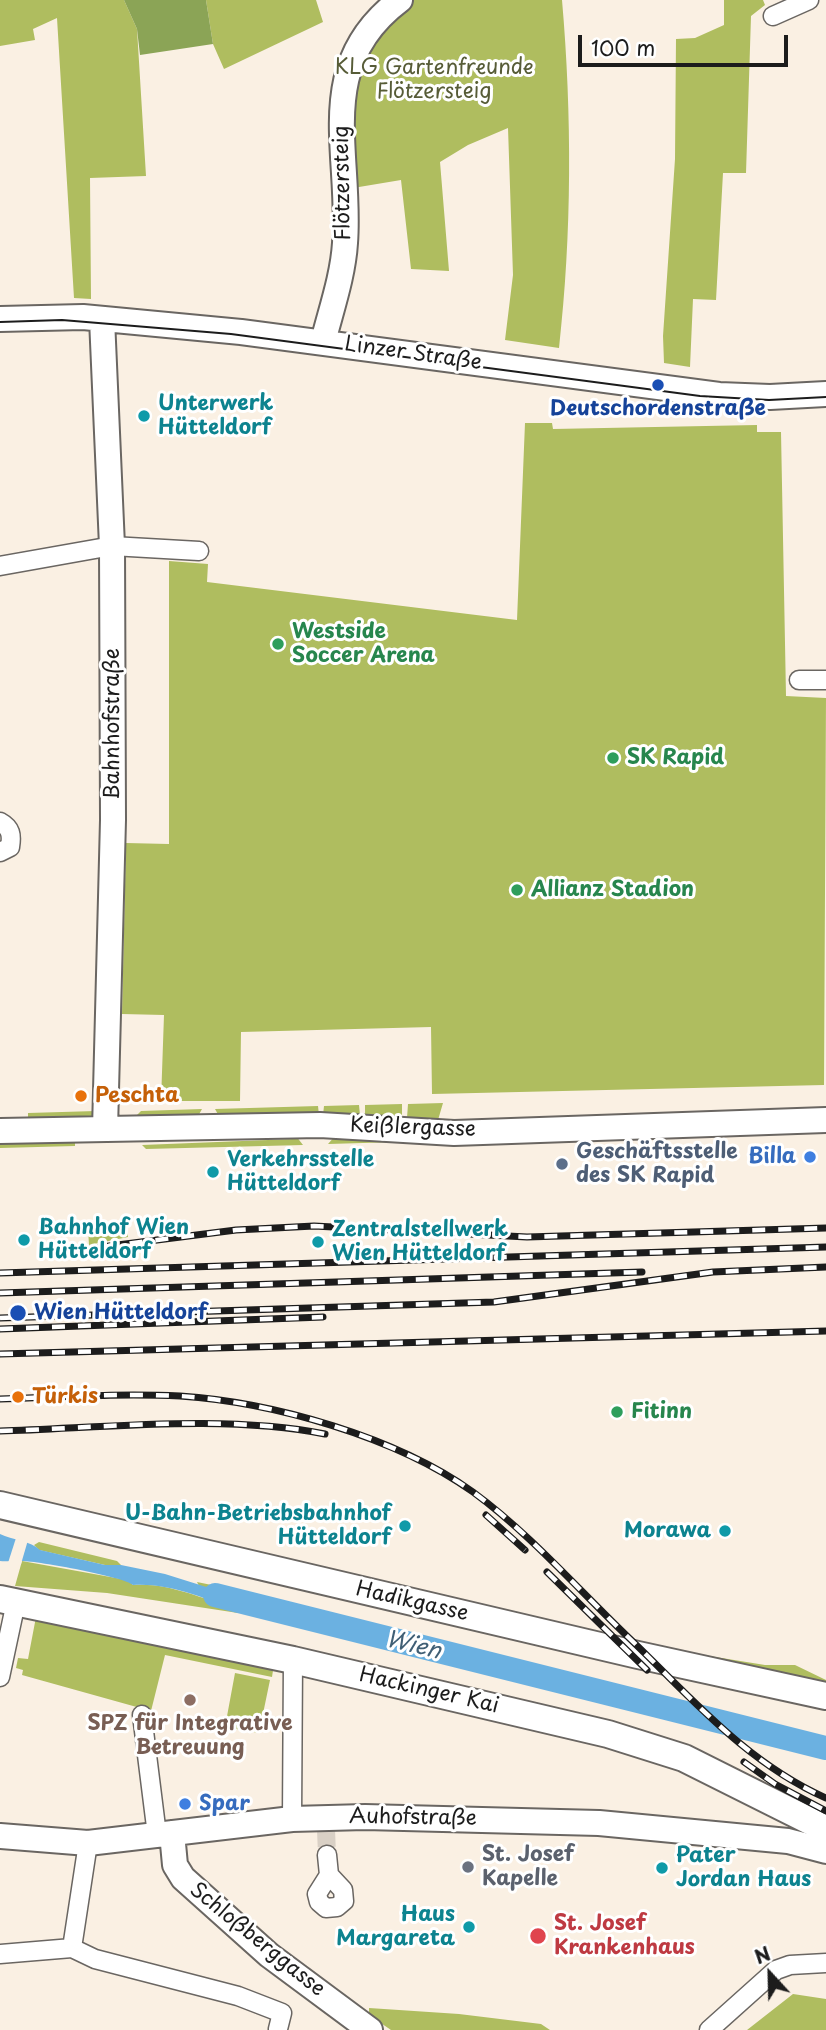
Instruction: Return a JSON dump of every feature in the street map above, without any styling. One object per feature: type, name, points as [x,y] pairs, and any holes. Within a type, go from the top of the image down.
[{"type":"main road","name":"Hadikgasse","points":[[0,1504],[638,1655],[826,1696]]},
{"type":"main road","name":"Hackinger Kai","points":[[8,1600],[293,1660],[621,1738],[684,1758],[826,1829]]},
{"type":"street","name":"Flötzersteig","points":[[323,342],[345,243],[341,124],[349,61],[366,35],[400,0]]},
{"type":"street","points":[[773,16],[809,0]]},
{"type":"street","name":"Linzer Straße","points":[[0,319],[102,319],[323,342],[719,395],[770,397],[826,394]]},
{"type":"street","name":"Bahnhofstraße","points":[[102,319],[112,546],[113,820],[105,1129]]},
{"type":"street","points":[[0,566],[112,546],[199,551]]},
{"type":"street","points":[[799,680],[826,680]]},
{"type":"street","points":[[0,822],[8,826],[12,837],[9,847],[0,852]]},
{"type":"street","name":"Keißlergasse","points":[[0,1130],[320,1125],[454,1133],[826,1120]]},
{"type":"street","points":[[0,1677],[8,1600]]},
{"type":"street","points":[[292,1819],[293,1660]]},
{"type":"street","points":[[142,1715],[164,1834]]},
{"type":"street","name":"Auhofstraße","points":[[0,1836],[88,1843],[292,1819],[325,1823],[599,1823],[788,1841],[826,1851]]},
{"type":"street","name":"Schloßberggasse","points":[[164,1834],[175,1865],[183,1878],[269,1955],[370,2030]]},
{"type":"street","points":[[72,1948],[88,1843]]},
{"type":"street","points":[[327,1855],[328,1875]]},
{"type":"street","points":[[0,1954],[72,1948],[94,1959],[238,1996],[282,2013],[278,2029]]},
{"type":"street","points":[[709,2030],[776,1970],[790,1965],[826,1963]]},
{"type":"green space","points":[[0,0],[124,0],[137,29],[146,176],[90,178],[91,299],[74,298],[57,18],[33,29],[35,40],[0,46]]},
{"type":"green space","points":[[124,0],[206,0],[213,44],[140,55],[137,29]]},
{"type":"green space","points":[[206,0],[316,0],[323,22],[224,69],[213,44]]},
{"type":"green space","name":"KLG Gartenfreunde Flötzersteig","points":[[410,0],[562,0],[568,87],[569,174],[559,348],[505,340],[513,275],[508,128],[468,145],[440,162],[449,271],[411,269],[401,180],[353,188],[351,90],[366,50]]},
{"type":"green space","points":[[724,0],[763,0],[765,5],[751,16],[746,173],[723,173],[716,300],[693,299],[690,367],[664,363],[663,336],[675,159],[676,39],[695,38],[724,25]]},
{"type":"green space","name":"SK Rapid","points":[[525,423],[552,423],[553,429],[757,425],[757,432],[781,432],[786,696],[826,698],[824,1085],[432,1094],[431,1027],[241,1032],[240,1101],[161,1101],[164,1015],[122,1014],[126,843],[169,844],[169,561],[208,564],[207,582],[517,620]]},
{"type":"green space","points":[[443,1103],[438,1120],[407,1118],[408,1104]]},
{"type":"green space","points":[[402,1104],[402,1118],[365,1115],[365,1105]]},
{"type":"green space","points":[[359,1105],[360,1115],[323,1115],[324,1106]]},
{"type":"green space","points":[[318,1106],[319,1115],[220,1118],[215,1109]]},
{"type":"green space","points":[[202,1109],[197,1118],[137,1115],[141,1111]]},
{"type":"green space","points":[[96,1111],[93,1118],[28,1119],[28,1113]]},
{"type":"green space","points":[[336,1135],[398,1137],[398,1142],[328,1144]]},
{"type":"green space","points":[[296,1136],[303,1145],[146,1149],[142,1145],[293,1139]]},
{"type":"green space","points":[[75,1140],[75,1146],[0,1148],[0,1142]]},
{"type":"green space","points":[[127,1223],[128,1237],[89,1245],[88,1229],[102,1228],[103,1224]]},
{"type":"green space","points":[[39,1542],[117,1561],[121,1565],[105,1565],[39,1550],[34,1545]]},
{"type":"green space","points":[[22,1561],[127,1580],[133,1585],[171,1588],[233,1607],[238,1613],[107,1593],[15,1586]]},
{"type":"green space","points":[[197,1582],[243,1593],[235,1596],[199,1586]]},
{"type":"green space","points":[[36,1617],[274,1664],[272,1677],[165,1655],[151,1711],[22,1675],[23,1670],[16,1668],[18,1658],[28,1659]]},
{"type":"green space","points":[[697,1654],[765,1665],[795,1665],[826,1680],[826,1688],[696,1658]]},
{"type":"green space","points":[[235,1673],[270,1680],[259,1733],[225,1727]]},
{"type":"green space","points":[[793,1994],[826,1999],[826,2030],[747,2030]]},
{"type":"green space","points":[[369,2008],[459,2014],[541,2024],[550,2030],[391,2030],[369,2015]]},
{"type":"water","points":[[0,1534],[40,1550],[105,1565],[121,1565],[165,1574],[235,1596],[247,1593],[245,1613],[238,1613],[233,1607],[171,1588],[133,1585],[99,1574],[45,1564],[0,1561]]},
{"type":"pier","points":[[16,1538],[28,1540],[21,1564],[7,1566]]},
{"type":"waterway","name":"Wien","points":[[215,1595],[826,1748]]},
{"type":"tunnel","points":[[326,1829],[327,1855]]},
{"type":"tram line","points":[[0,322],[62,320],[231,334],[700,396],[769,400],[826,397]]},
{"type":"railway","points":[[78,1250],[236,1230],[314,1226],[527,1237],[826,1228]]},
{"type":"railway","points":[[0,1273],[826,1247]]},
{"type":"railway","points":[[0,1318],[494,1302],[713,1272],[826,1267]]},
{"type":"railway","points":[[0,1293],[642,1272]]},
{"type":"railway","points":[[0,1329],[323,1317]]},
{"type":"railway","points":[[0,1354],[826,1331]]},
{"type":"railway","points":[[0,1399],[135,1395],[216,1400],[254,1406],[332,1426],[408,1455],[442,1472],[494,1508],[744,1747],[797,1783],[826,1798]]},
{"type":"railway","points":[[0,1431],[206,1423],[287,1428],[325,1434]]},
{"type":"railway","points":[[486,1515],[525,1550]]},
{"type":"railway","points":[[547,1572],[647,1670]]},
{"type":"railway","points":[[744,1762],[775,1784],[826,1811]]},
{"type":"place","name":"Deutschordenstraße","points":[[658,385]]},
{"type":"place","name":"Unterwerk Hütteldorf","points":[[144,416]]},
{"type":"place","name":"Westside Soccer Arena","points":[[278,644]]},
{"type":"place","name":"SK Rapid","points":[[613,758]]},
{"type":"place","name":"Allianz Stadion","points":[[517,890]]},
{"type":"place","name":"Peschta","points":[[81,1096]]},
{"type":"place","name":"Billa","points":[[810,1157]]},
{"type":"place","name":"Geschäftsstelle des SK Rapid","points":[[562,1164]]},
{"type":"place","name":"Verkehrsstelle Hütteldorf","points":[[213,1172]]},
{"type":"place","name":"Bahnhof Wien Hütteldorf","points":[[24,1240]]},
{"type":"place","name":"Zentralstellwerk Wien Hütteldorf","points":[[318,1242]]},
{"type":"place","name":"Wien Hütteldorf","points":[[18,1313]]},
{"type":"place","name":"Türkis","points":[[18,1397]]},
{"type":"place","name":"Fitinn","points":[[617,1412]]},
{"type":"place","name":"U-Bahn-Betriebsbahnhof Hütteldorf","points":[[405,1526]]},
{"type":"place","name":"Morawa","points":[[725,1531]]},
{"type":"place","name":"SPZ für Integrative Betreuung","points":[[190,1700]]},
{"type":"place","name":"Spar","points":[[185,1804]]},
{"type":"place","name":"St. Josef Kapelle","points":[[468,1867]]},
{"type":"place","name":"Pater Jordan Haus","points":[[662,1868]]},
{"type":"place","name":"Haus Margareta","points":[[469,1927]]},
{"type":"place","name":"St. Josef Krankenhaus","points":[[538,1936]]}]
